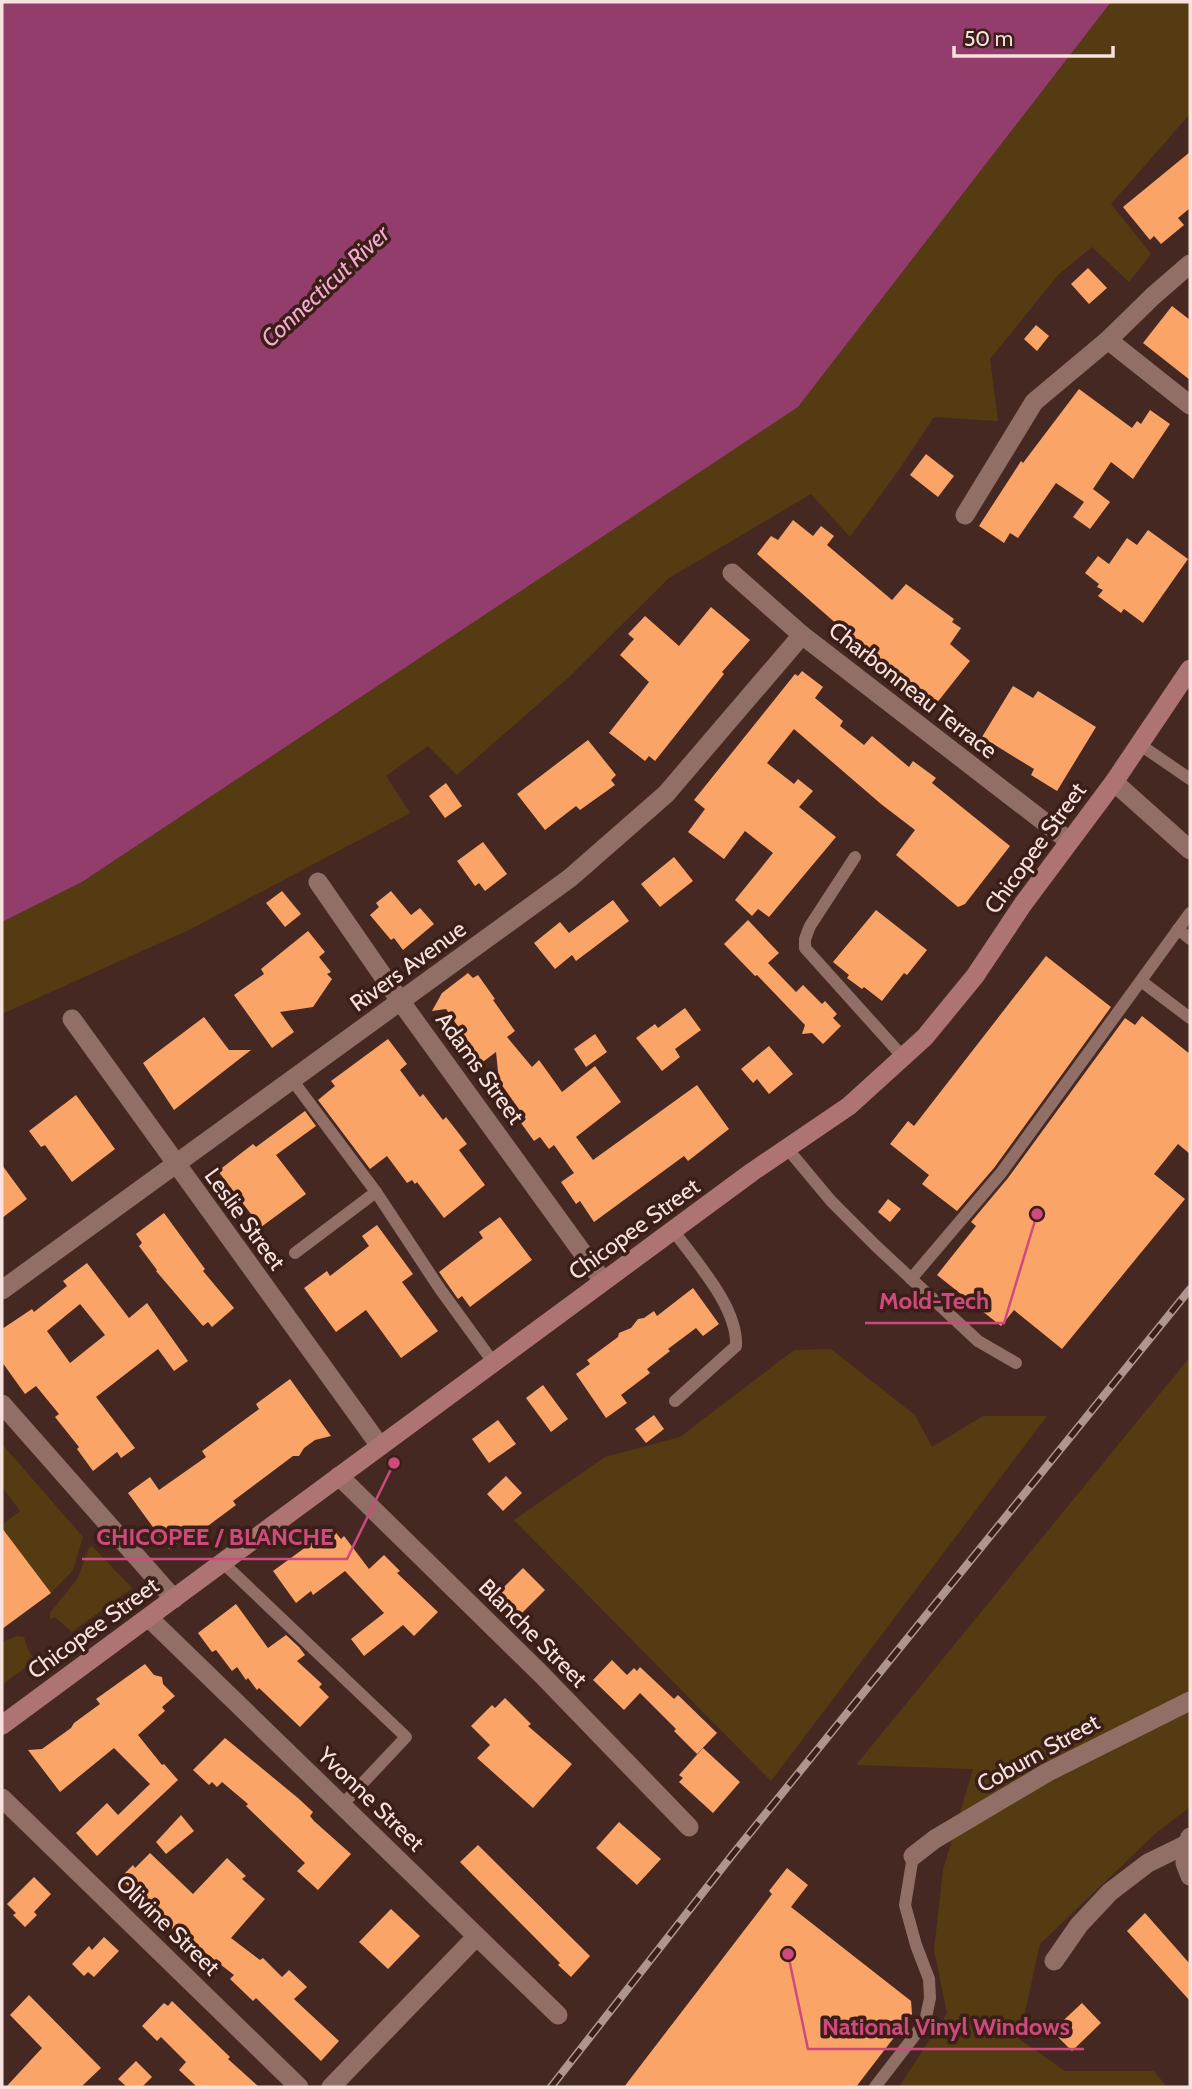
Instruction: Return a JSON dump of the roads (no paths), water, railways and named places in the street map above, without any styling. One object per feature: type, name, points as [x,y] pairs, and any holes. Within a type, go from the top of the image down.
[{"type":"main road","name":"Chicopee Street","points":[[2,1725],[786,1147],[849,1106],[925,1037],[975,976],[1023,904],[1114,782],[1190,669]]},
{"type":"street","points":[[965,515],[1034,402],[1108,340],[1190,264]]},
{"type":"street","points":[[1108,340],[1190,405]]},
{"type":"street","name":"Charbonneau Terrace","points":[[732,573],[802,635],[1069,841]]},
{"type":"street","name":"Rivers Avenue","points":[[2,1290],[570,878],[666,794],[802,635]]},
{"type":"street","points":[[1114,782],[1190,850]]},
{"type":"street","name":"Adams Street","points":[[318,881],[401,1002],[603,1281]]},
{"type":"street","name":"Leslie Street","points":[[72,1019],[380,1446]]},
{"type":"street","points":[[2,1404],[174,1599]]},
{"type":"street","name":"Blanche Street","points":[[339,1476],[542,1675],[689,1827]]},
{"type":"street","name":"Yvonne Street","points":[[149,1618],[558,2015]]},
{"type":"street","name":"Coburn Street","points":[[913,1856],[935,1839],[1048,1772],[1190,1701]]},
{"type":"street","name":"Olivine Street","points":[[2,1798],[299,2087]]},
{"type":"street","points":[[1188,1840],[1185,1863],[1190,1876]]},
{"type":"street","points":[[1054,1961],[1079,1925],[1110,1892],[1148,1863],[1188,1840]]},
{"type":"street","points":[[331,2087],[476,1937]]},
{"type":"lane","points":[[1139,744],[1190,779]]},
{"type":"lane","points":[[855,857],[810,926],[805,948],[903,1057]]},
{"type":"lane","points":[[911,1279],[1001,1173],[1190,913]]},
{"type":"lane","points":[[1178,929],[1190,939]]},
{"type":"lane","points":[[1141,981],[1190,1018]]},
{"type":"lane","points":[[293,1081],[376,1192],[440,1289],[493,1362]]},
{"type":"lane","points":[[786,1147],[831,1201],[911,1279],[978,1340],[1016,1363]]},
{"type":"lane","points":[[295,1253],[376,1192]]},
{"type":"lane","points":[[673,1230],[724,1304],[737,1333],[736,1346],[675,1401]]},
{"type":"lane","points":[[222,1562],[407,1737],[342,1805]]},
{"type":"lane","points":[[875,2087],[925,2022],[930,1998],[929,1979],[905,1905],[913,1856]]},
{"type":"water","name":"Connecticut River","points":[[2,2],[1111,2],[798,407],[82,882],[2,922]]},
{"type":"railway","points":[[551,2087],[733,1854],[1190,1289]]},
{"type":"place","name":"Mold-Tech","points":[[1037,1214]]},
{"type":"place","name":"CHICOPEE / BLANCHE","points":[[394,1463]]},
{"type":"place","name":"National Vinyl Windows","points":[[788,1954]]}]
